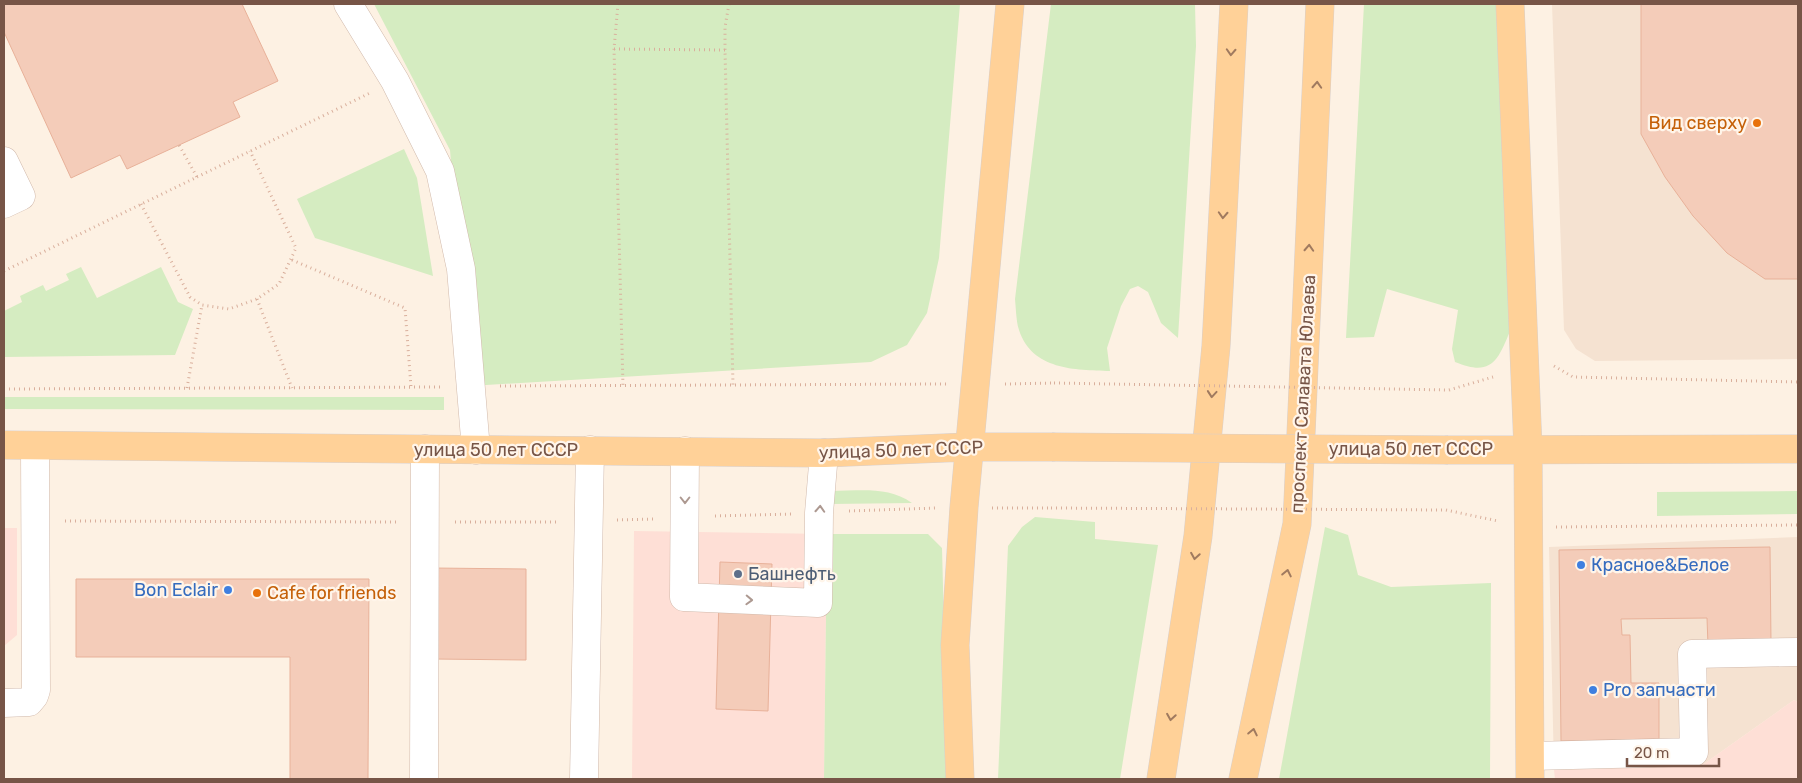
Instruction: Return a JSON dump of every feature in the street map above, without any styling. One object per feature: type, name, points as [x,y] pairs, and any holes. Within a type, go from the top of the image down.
[{"type":"main road","points":[[960,779],[956,645],[968,447],[1010,4]]},
{"type":"main road","points":[[1161,779],[1198,536],[1216,355],[1234,4]]},
{"type":"main road","name":"проспект Салавата Юлаева","points":[[1243,779],[1297,524],[1320,4]]},
{"type":"main road","points":[[1510,4],[1528,449],[1530,768]]},
{"type":"main road","name":"улица 50 лет СССР","points":[[4,445],[824,453],[968,447],[1448,450],[1798,449]]},
{"type":"lane","points":[[348,4],[395,81],[440,171],[461,269],[476,450]]},
{"type":"lane","points":[[4,161],[21,196],[4,204]]},
{"type":"lane","points":[[4,703],[29,702],[36,690],[35,446]]},
{"type":"lane","points":[[424,779],[426,450]]},
{"type":"lane","points":[[584,779],[590,450]]},
{"type":"lane","points":[[685,451],[684,597],[818,603],[820,513],[824,453]]},
{"type":"lane","points":[[1530,768],[1694,752],[1692,654],[1798,652]]},
{"type":"path","points":[[618,4],[614,49],[623,386]]},
{"type":"path","points":[[729,4],[724,27],[733,385]]},
{"type":"path","points":[[614,49],[725,50]]},
{"type":"path","points":[[4,271],[395,81]]},
{"type":"path","points":[[180,145],[197,177]]},
{"type":"path","points":[[141,204],[190,298],[202,305],[229,309],[257,299],[279,284],[292,260],[296,248],[250,151]]},
{"type":"path","points":[[292,260],[405,308],[411,387]]},
{"type":"path","points":[[257,299],[292,388]]},
{"type":"path","points":[[187,388],[202,305]]},
{"type":"path","points":[[1573,376],[1798,382]]},
{"type":"path","points":[[4,389],[1054,383],[1449,390],[1492,377]]},
{"type":"path","points":[[1051,508],[1446,510],[1527,528],[1798,525]]},
{"type":"path","points":[[35,521],[552,522]]},
{"type":"shaded area","points":[[1552,4],[1798,4],[1798,359],[1595,361],[1576,349],[1564,330]]},
{"type":"shaded area","points":[[4,528],[17,528],[17,635],[4,646]]},
{"type":"shaded area","points":[[634,531],[827,534],[824,779],[632,779]]},
{"type":"shaded area","points":[[1798,537],[1798,702],[1794,700],[1701,766],[1554,770],[1549,547]]},
{"type":"shaded area","points":[[1794,700],[1798,702],[1798,779],[1555,779],[1554,770],[1701,766]]},
{"type":"green space","points":[[374,4],[960,4],[939,258],[927,313],[907,345],[871,362],[470,386],[450,150]]},
{"type":"green space","points":[[1051,4],[1195,4],[1196,46],[1178,338],[1161,323],[1148,292],[1138,286],[1130,289],[1121,306],[1107,348],[1110,371],[1069,368],[1044,360],[1025,343],[1017,323],[1015,299]]},
{"type":"green space","points":[[1364,4],[1498,4],[1510,331],[1497,358],[1485,367],[1477,368],[1455,362],[1452,349],[1458,310],[1387,289],[1374,337],[1346,338]]},
{"type":"green space","points":[[404,149],[417,178],[433,276],[315,238],[297,199]]},
{"type":"green space","points":[[81,267],[97,298],[161,267],[178,302],[193,309],[175,355],[4,357],[4,311],[22,302],[20,296],[43,285],[46,291],[69,280],[66,274]]},
{"type":"green space","points":[[4,397],[444,397],[444,410],[4,409]]},
{"type":"green space","points":[[863,490],[883,492],[893,494],[912,503],[831,504],[831,491]]},
{"type":"green space","points":[[1798,491],[1798,514],[1657,516],[1657,492]]},
{"type":"green space","points":[[1035,517],[1095,522],[1095,539],[1158,545],[1120,779],[998,779],[1008,546],[1022,527]]},
{"type":"green space","points":[[1325,527],[1348,535],[1358,575],[1391,587],[1491,583],[1490,779],[1279,779]]},
{"type":"green space","points":[[827,534],[928,534],[942,548],[948,779],[824,779]]},
{"type":"building","points":[[4,4],[242,4],[278,81],[233,102],[240,117],[127,169],[120,155],[71,178],[4,32]]},
{"type":"building","points":[[1641,4],[1798,4],[1798,279],[1765,279],[1727,253],[1693,216],[1665,177],[1641,134]]},
{"type":"building","points":[[1770,547],[1771,644],[1708,645],[1707,618],[1621,619],[1622,635],[1630,635],[1631,683],[1659,683],[1659,739],[1561,741],[1559,550]]},
{"type":"building","points":[[720,562],[772,564],[768,711],[716,709]]},
{"type":"building","points":[[433,568],[526,569],[526,660],[432,659]]},
{"type":"building","points":[[76,579],[369,579],[368,779],[290,779],[290,657],[76,657]]},
{"type":"place","name":"Вид сверху","points":[[1757,123]]},
{"type":"place","name":"Красное&Белое","points":[[1581,565]]},
{"type":"place","name":"Башнефть","points":[[738,574]]},
{"type":"place","name":"Bon Eclair","points":[[228,590]]},
{"type":"place","name":"Cafe for friends","points":[[257,593]]},
{"type":"place","name":"Pro запчасти","points":[[1593,690]]}]
